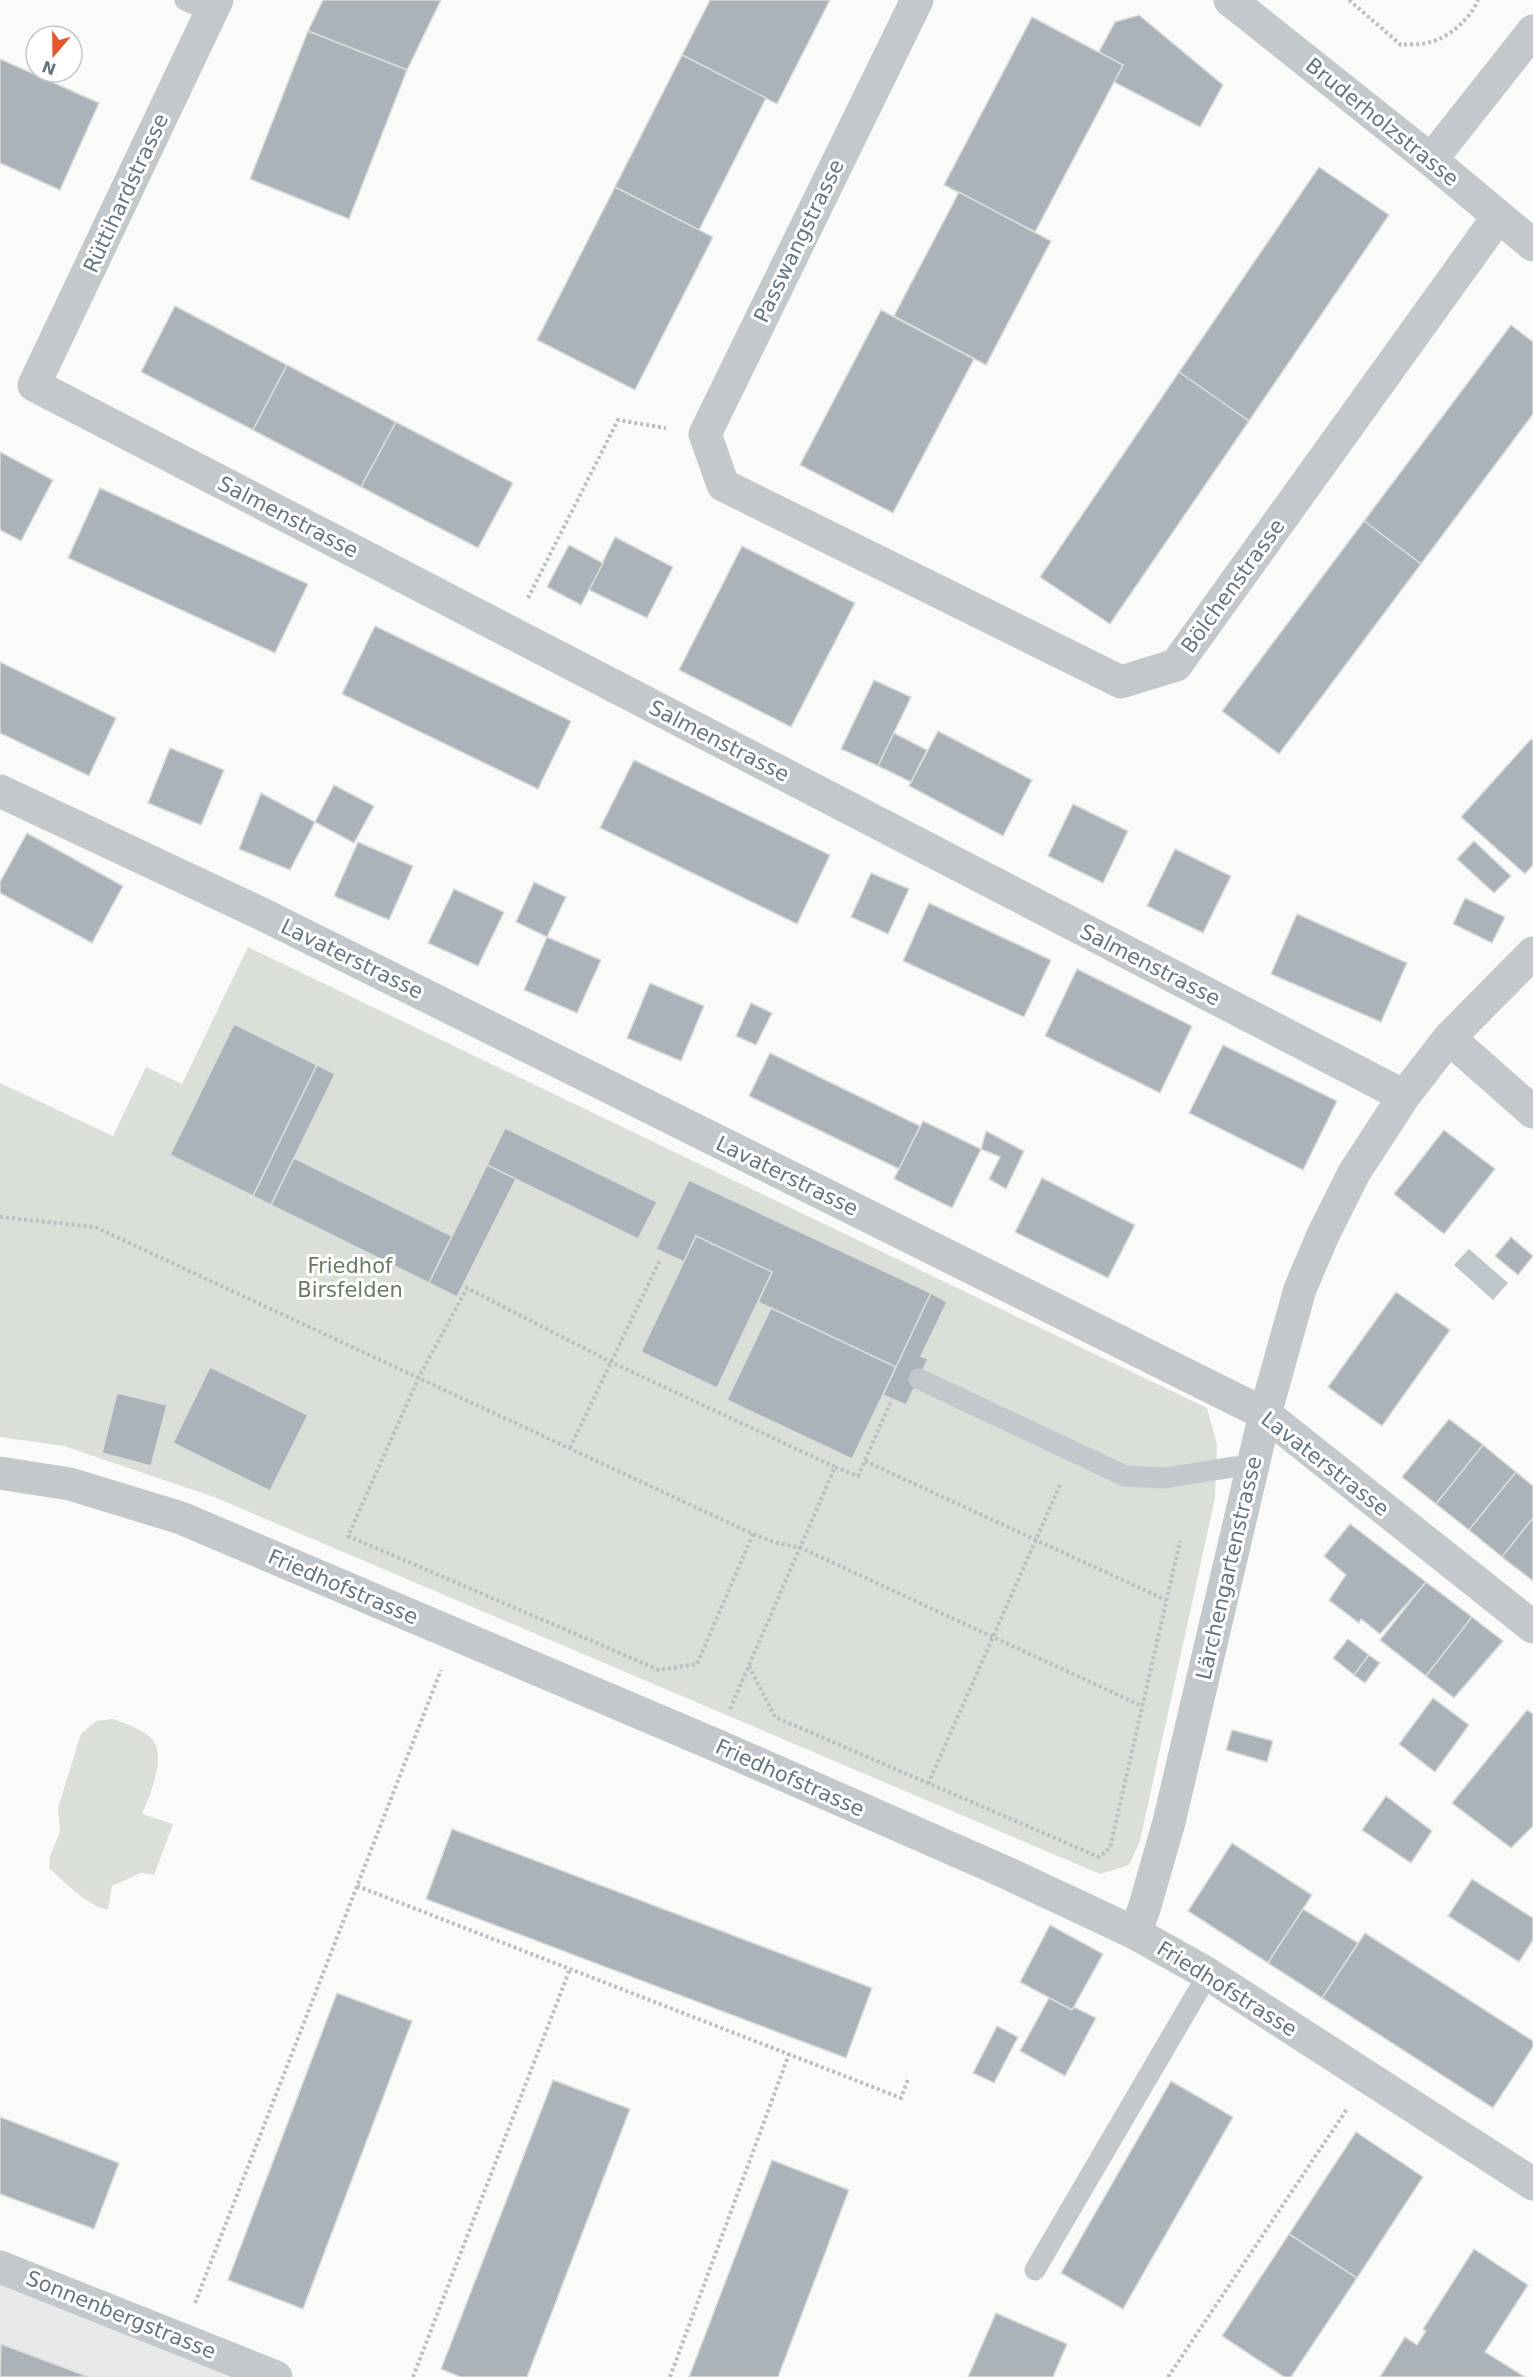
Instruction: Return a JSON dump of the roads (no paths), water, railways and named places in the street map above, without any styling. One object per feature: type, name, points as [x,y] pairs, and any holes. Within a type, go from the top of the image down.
[{"type":"street","name":"Passwangstrasse","points":[[723,484],[705,434],[917,0]]},
{"type":"street","name":"Bruderholzstrasse","points":[[1230,0],[1431,160],[1533,245]]},
{"type":"street","name":"Rüttihardstrasse","points":[[34,385],[205,4]]},
{"type":"street","points":[[1431,160],[1533,32]]},
{"type":"street","name":"Bölchenstrasse","points":[[723,484],[1121,682],[1176,665],[1498,217]]},
{"type":"street","name":"Salmenstrasse","points":[[34,385],[1404,1096]]},
{"type":"street","name":"Lavaterstrasse","points":[[0,791],[264,915],[1265,1414],[1533,1627]]},
{"type":"street","name":"Lärchengartenstrasse","points":[[1135,1933],[1169,1822],[1265,1414],[1300,1289],[1323,1235],[1354,1173],[1404,1096],[1449,1038],[1533,953]]},
{"type":"street","points":[[1449,1038],[1533,1112]]},
{"type":"street","name":"Friedhofstrasse","points":[[0,1473],[70,1484],[181,1518],[718,1746],[1007,1873],[1135,1933],[1208,1974],[1533,2184]]},
{"type":"street","name":"Sonnenbergstrasse","points":[[0,2268],[257,2373]]},
{"type":"lane","points":[[919,1379],[1125,1476],[1165,1478],[1233,1467],[1252,1467]]},
{"type":"lane","points":[[1035,2270],[1208,1974]]},
{"type":"park label","name":"Friedhof Birsfelden","points":[[350,1278]]}]
